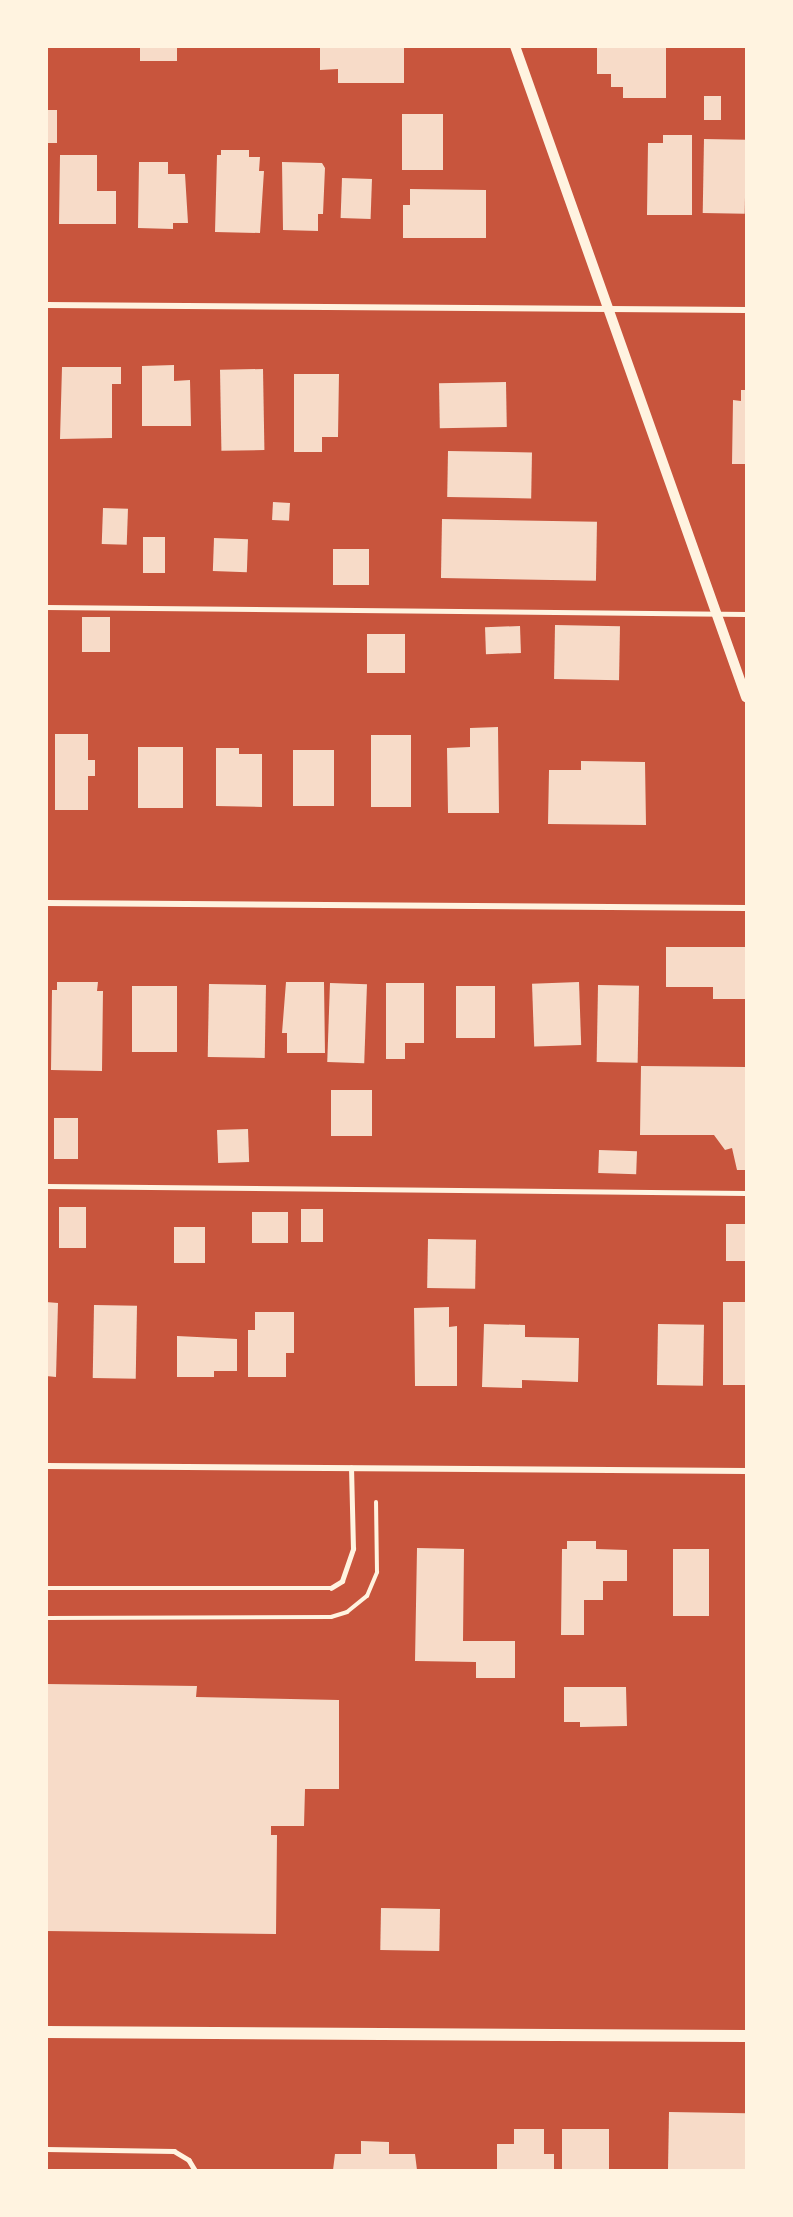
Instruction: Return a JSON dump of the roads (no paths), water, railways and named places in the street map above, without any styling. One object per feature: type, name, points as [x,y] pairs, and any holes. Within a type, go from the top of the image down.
[{"type":"main road","points":[[46,2032],[747,2036]]},
{"type":"street","points":[[515,46],[747,697]]},
{"type":"street","points":[[46,305],[747,310]]},
{"type":"street","points":[[46,903],[747,908]]},
{"type":"street","points":[[46,1466],[747,1471]]},
{"type":"lane","points":[[46,607],[747,614]]},
{"type":"lane","points":[[46,1186],[747,1193]]},
{"type":"lane","points":[[46,1588],[331,1588],[342,1581],[353,1549],[351,1468]]},
{"type":"lane","points":[[46,2149],[174,2151],[189,2160],[195,2170]]}]
